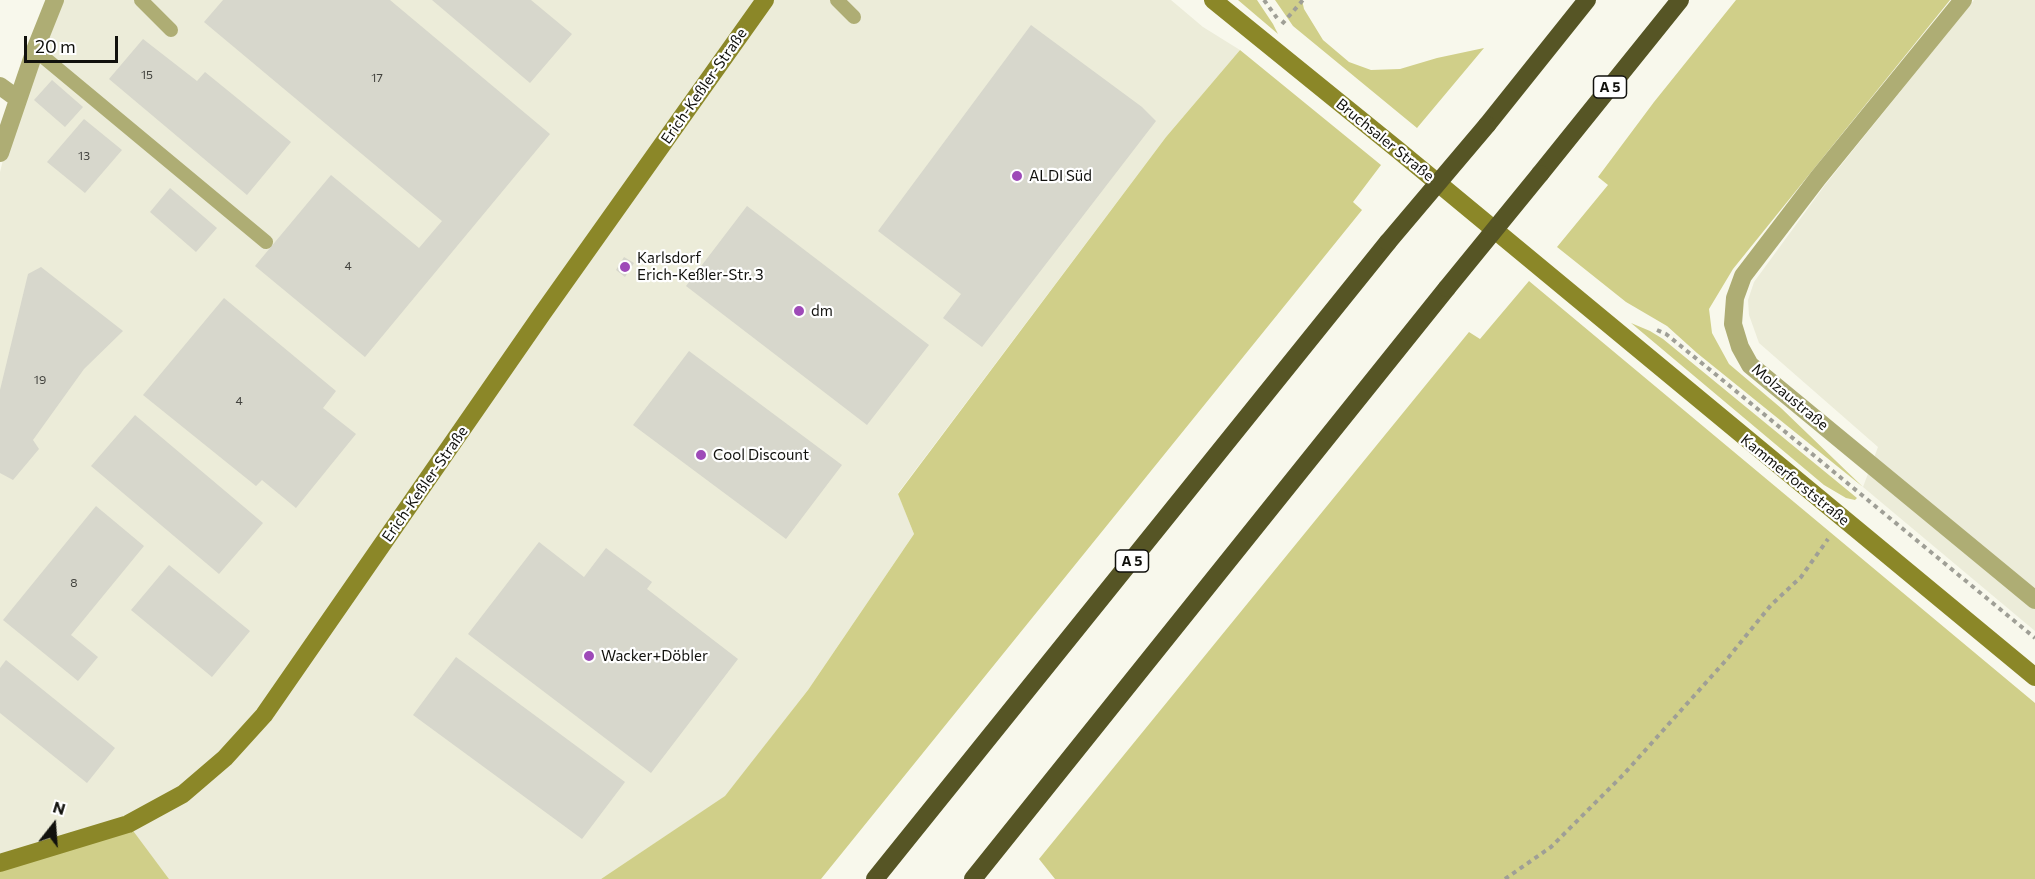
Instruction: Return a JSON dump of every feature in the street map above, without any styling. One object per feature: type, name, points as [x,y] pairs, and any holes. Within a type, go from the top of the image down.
[{"type":"highway","name":"A 5","points":[[875,879],[1388,242],[1587,0]]},
{"type":"highway","name":"A 5","points":[[973,879],[1680,0]]},
{"type":"street","points":[[0,153],[35,50],[55,0]]},
{"type":"street","name":"Erich-Keßler-Straße","points":[[0,863],[128,824],[183,794],[225,758],[264,715],[542,314],[765,0]]},
{"type":"street","name":"Bruchsaler Straße","points":[[1212,0],[1398,150],[1555,282]]},
{"type":"street","name":"Molzaustraße","points":[[1963,0],[1818,178],[1743,276],[1735,298],[1733,324],[1740,347],[1750,365],[2035,600]]},
{"type":"street","points":[[0,86],[18,99]]},
{"type":"street","name":"Kammerforststraße","points":[[1555,282],[2035,677]]},
{"type":"lane","points":[[141,0],[171,30]]},
{"type":"lane","points":[[837,0],[854,17]]},
{"type":"lane","points":[[35,50],[266,242]]},
{"type":"path","points":[[1264,0],[1282,24],[1303,0]]},
{"type":"path","points":[[1714,373],[2035,638]]},
{"type":"path","points":[[1505,879],[1551,847],[1623,775],[1728,658],[1771,606],[1801,577],[1844,519]]},
{"type":"shaded area","points":[[55,0],[1171,0],[1203,27],[1240,50],[1166,137],[898,493],[914,534],[808,690],[726,796],[601,879],[169,879],[127,824],[0,863],[0,172],[18,99]]},
{"type":"shaded area","points":[[1238,0],[1257,0],[1278,34]]},
{"type":"shaded area","points":[[1275,0],[1302,0],[1304,9],[1323,40],[1349,62],[1371,70],[1400,69],[1484,48],[1417,128],[1293,26]]},
{"type":"shaded area","points":[[1736,0],[1950,0],[1733,269],[1709,309],[1712,333],[1729,364],[1781,408],[1863,487],[1697,353],[1667,326],[1626,302],[1557,247],[1608,185],[1598,177],[1654,102]]},
{"type":"shaded area","points":[[1974,0],[2035,0],[2035,631],[1863,487],[1878,447],[1759,343],[1749,315],[1748,300],[1754,282],[1825,185]]},
{"type":"shaded area","points":[[1240,50],[1381,165],[1353,202],[1362,210],[821,879],[601,879],[725,796],[808,690],[914,534],[898,494],[1166,137]]},
{"type":"shaded area","points":[[1529,281],[2035,703],[2035,879],[1055,879],[1039,859],[1469,332],[1480,339]]},
{"type":"shaded area","points":[[1631,323],[1663,339],[1857,498],[1855,500],[1846,498],[1824,485]]},
{"type":"shaded area","points":[[128,824],[169,879],[0,879],[0,863]]},
{"type":"building","points":[[223,0],[390,0],[550,134],[365,357],[255,266],[331,175],[419,248],[442,221],[204,22]]},
{"type":"building","points":[[432,0],[531,0],[572,34],[530,83]]},
{"type":"building","name":"ALDI Süd","points":[[1031,25],[1142,107],[1156,121],[982,347],[943,318],[961,294],[878,231]]},
{"type":"building","points":[[143,39],[197,81],[205,72],[291,142],[247,195],[109,79]]},
{"type":"building","points":[[52,80],[83,107],[65,127],[34,100]]},
{"type":"building","points":[[84,119],[122,150],[85,193],[47,162]]},
{"type":"building","points":[[170,188],[217,228],[196,252],[150,212]]},
{"type":"building","points":[[747,206],[929,345],[867,425],[686,286]]},
{"type":"building","name":"Karlsdorf Erich-Keßler-Str. 3","points":[[624,257],[634,263],[625,277],[616,270]]},
{"type":"building","points":[[41,267],[123,331],[84,369],[33,440],[39,449],[13,480],[0,473],[0,390],[28,274]]},
{"type":"building","points":[[224,298],[336,391],[323,408],[356,434],[296,508],[262,480],[256,486],[143,395]]},
{"type":"building","points":[[689,351],[842,465],[786,539],[633,425]]},
{"type":"building","points":[[135,415],[263,523],[219,574],[91,466]]},
{"type":"building","points":[[96,506],[144,546],[71,635],[98,657],[78,681],[3,620]]},
{"type":"building","points":[[539,542],[584,577],[606,548],[652,582],[647,589],[738,659],[651,773],[468,634]]},
{"type":"building","points":[[169,565],[250,631],[212,677],[131,610]]},
{"type":"building","points":[[456,657],[625,782],[582,839],[413,715]]},
{"type":"building","points":[[6,660],[115,748],[87,783],[0,713],[0,668]]},
{"type":"place","name":"ALDI Süd","points":[[1017,176]]},
{"type":"place","name":"Karlsdorf Erich-Keßler-Str. 3","points":[[625,267]]},
{"type":"place","name":"dm","points":[[799,311]]},
{"type":"place","name":"Cool Discount","points":[[701,455]]},
{"type":"place","name":"Wacker+Döbler","points":[[589,656]]}]
